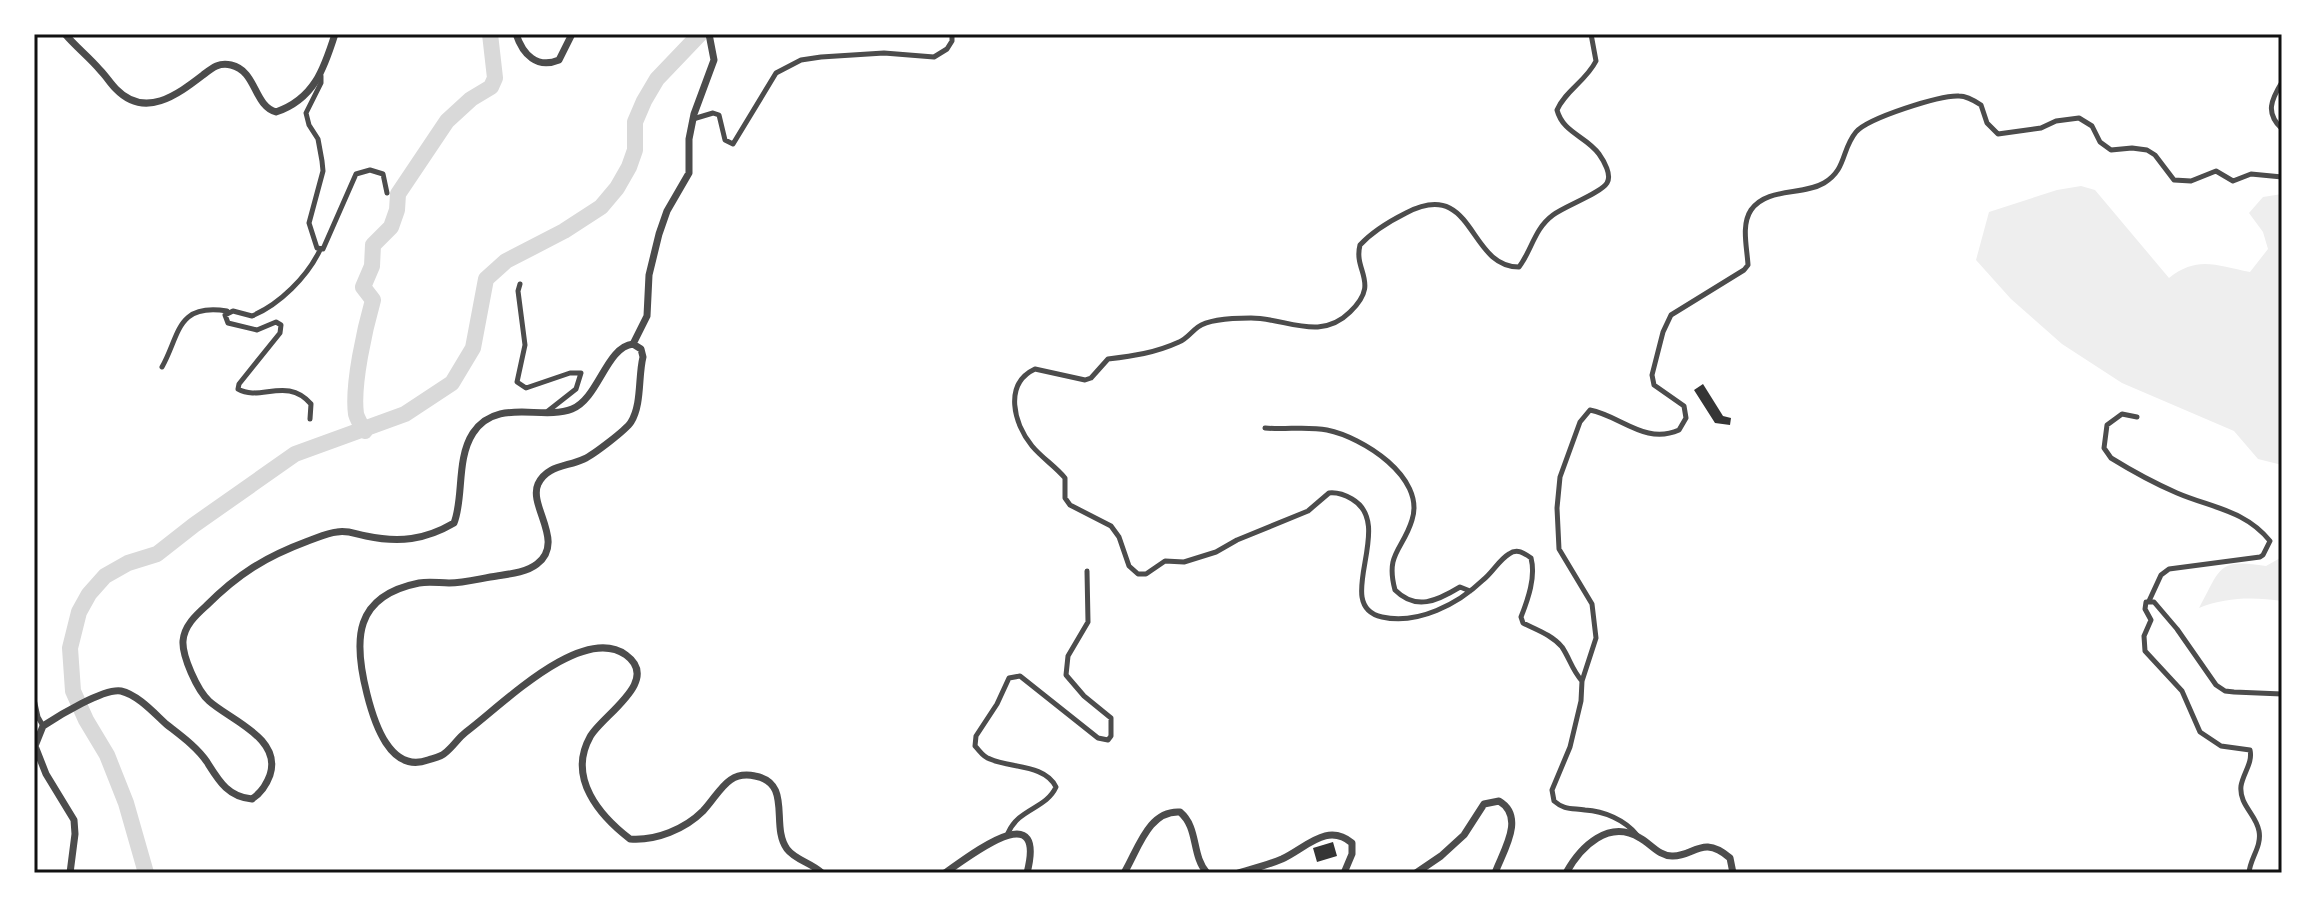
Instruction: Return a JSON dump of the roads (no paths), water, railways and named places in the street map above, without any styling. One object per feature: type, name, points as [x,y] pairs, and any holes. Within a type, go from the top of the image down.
[{"type":"street","points":[[65,34],[118,91],[144,104],[160,102],[216,65],[226,64],[244,71],[264,106],[276,112],[293,104],[315,85],[335,34]]},
{"type":"street","points":[[516,34],[523,50],[539,63],[547,64],[559,60],[572,34]]},
{"type":"street","points":[[633,344],[647,316],[649,275],[659,234],[667,211],[689,173],[689,139],[693,119],[714,60],[709,34]]},
{"type":"street","points":[[693,119],[713,113],[719,115],[725,140],[733,144],[776,73],[787,65],[821,57],[863,53],[934,57],[947,49],[952,34]]},
{"type":"street","points":[[1582,681],[1571,669],[1556,641],[1523,623],[1521,617],[1527,602],[1533,566],[1531,558],[1517,551],[1510,552],[1451,606],[1423,614],[1390,618],[1370,612],[1363,605],[1362,590],[1362,574],[1368,553],[1367,517],[1360,505],[1333,492],[1302,514],[1237,540],[1216,552],[1184,562],[1165,561],[1146,574],[1138,574],[1129,566],[1119,537],[1111,526],[1070,505],[1065,498],[1065,478],[1029,443],[1013,403],[1014,393],[1023,377],[1035,369],[1085,380],[1091,378],[1108,359],[1139,356],[1174,344],[1207,323],[1250,318],[1322,327],[1337,322],[1359,301],[1365,287],[1366,277],[1358,252],[1360,245],[1398,217],[1426,204],[1436,203],[1462,216],[1494,258],[1506,267],[1519,267],[1534,235],[1552,216],[1580,198],[1596,193],[1609,178],[1598,152],[1564,126],[1557,110],[1561,101],[1596,61],[1591,34]]},
{"type":"street","points":[[320,250],[309,223],[323,171],[322,161],[318,139],[306,113],[321,83],[321,76]]},
{"type":"street","points":[[2282,82],[2270,112],[2273,121],[2282,129]]},
{"type":"street","points":[[1733,873],[1730,858],[1719,851],[1707,847],[1696,848],[1675,857],[1667,856],[1619,820],[1596,811],[1568,809],[1554,801],[1552,790],[1570,747],[1578,719],[1582,681],[1596,638],[1592,604],[1559,549],[1557,508],[1560,477],[1580,422],[1590,410],[1595,410],[1638,431],[1661,434],[1679,430],[1686,418],[1684,406],[1654,385],[1652,375],[1665,324],[1681,307],[1748,265],[1746,220],[1751,209],[1776,194],[1811,189],[1834,176],[1842,167],[1851,139],[1864,124],[1901,109],[1961,96],[1981,105],[1987,123],[1998,134],[2041,128],[2069,117],[2086,121],[2100,142],[2111,150],[2147,150],[2155,155],[2174,180],[2181,182],[2216,171],[2233,181],[2251,174],[2282,177]]},
{"type":"street","points":[[162,367],[174,335],[197,312],[228,311],[252,316],[270,307],[305,274],[327,244],[331,226],[356,174],[378,171],[383,174],[387,193]]},
{"type":"street","points":[[520,284],[518,291],[525,345],[517,382],[526,388],[570,373],[581,373],[582,378],[576,389],[547,412]]},
{"type":"street","points":[[228,311],[224,318],[228,323],[257,330],[276,322],[282,329],[238,389],[248,394],[277,389],[299,395],[311,404],[310,419]]},
{"type":"street","points":[[70,873],[74,820],[46,774],[35,746],[43,726],[94,698],[121,691],[192,745],[228,791],[252,799],[261,794],[272,768],[270,755],[248,729],[209,701],[194,681],[182,642],[193,617],[236,577],[254,565],[332,532],[349,531],[408,541],[424,538],[454,523],[463,464],[474,432],[485,422],[517,410],[556,413],[577,406],[591,394],[608,365],[624,346],[633,344],[641,349],[643,357],[631,423],[583,459],[547,472],[537,485],[548,542],[541,560],[535,566],[450,583],[419,583],[379,599],[368,609],[362,619],[361,655],[375,721],[386,744],[395,754],[418,764],[444,754],[460,736],[553,665],[587,650],[617,650],[631,659],[637,679],[629,695],[595,729],[588,740],[583,760],[588,793],[606,819],[630,839],[655,838],[695,818],[735,776],[757,776],[774,784],[787,849],[822,873]]},
{"type":"street","points":[[2137,417],[2122,414],[2107,425],[2104,448],[2111,458],[2177,493],[2240,516],[2258,526],[2270,541],[2260,557],[2169,569],[2161,575],[2145,609],[2151,620],[2144,636],[2145,651],[2182,691],[2200,732],[2221,746],[2250,750],[2251,758],[2241,784],[2241,794],[2245,808],[2257,824],[2260,839],[2250,861],[2249,873]]},
{"type":"street","points":[[1265,428],[1326,430],[1340,434],[1394,465],[1413,495],[1414,508],[1410,525],[1390,566],[1395,590],[1412,602],[1426,603],[1443,598],[1460,587],[1470,591]]},
{"type":"street","points":[[1008,833],[1013,822],[1028,809],[1049,800],[1056,787],[1046,776],[990,760],[975,746],[976,736],[997,704],[1009,678],[1020,676],[1098,738],[1108,740],[1111,736],[1111,718],[1072,685],[1066,675],[1068,656],[1088,622],[1087,571]]},
{"type":"street","points":[[2149,601],[2154,602],[2172,623],[2209,676],[2225,691],[2282,694]]},
{"type":"street","points":[[34,699],[43,726]]},
{"type":"street","points":[[1416,873],[1464,835],[1484,804],[1499,801],[1509,808],[1512,818],[1511,834],[1495,873]]},
{"type":"street","points":[[1124,873],[1152,822],[1169,811],[1180,812],[1193,826],[1199,857],[1207,873]]},
{"type":"street","points":[[1566,873],[1587,845],[1611,831],[1621,830],[1641,838]]},
{"type":"street","points":[[945,873],[997,837],[1008,833],[1027,837],[1031,844],[1027,873]]},
{"type":"street","points":[[1238,873],[1283,859],[1331,833],[1352,843],[1352,854],[1344,873]]},
{"type":"waterway","points":[[365,431],[356,414],[355,402],[363,341],[373,300],[363,287],[372,266],[373,245],[391,227],[398,194],[447,121],[471,99],[491,87],[495,78],[490,34]]},
{"type":"waterway","points":[[146,873],[126,803],[107,755],[73,691],[70,648],[79,612],[89,594],[105,576],[128,563],[157,554],[295,454],[405,414],[452,383],[473,348],[486,279],[506,261],[564,231],[601,207],[629,167],[635,150],[635,122],[644,101],[657,79],[700,34]]}]
